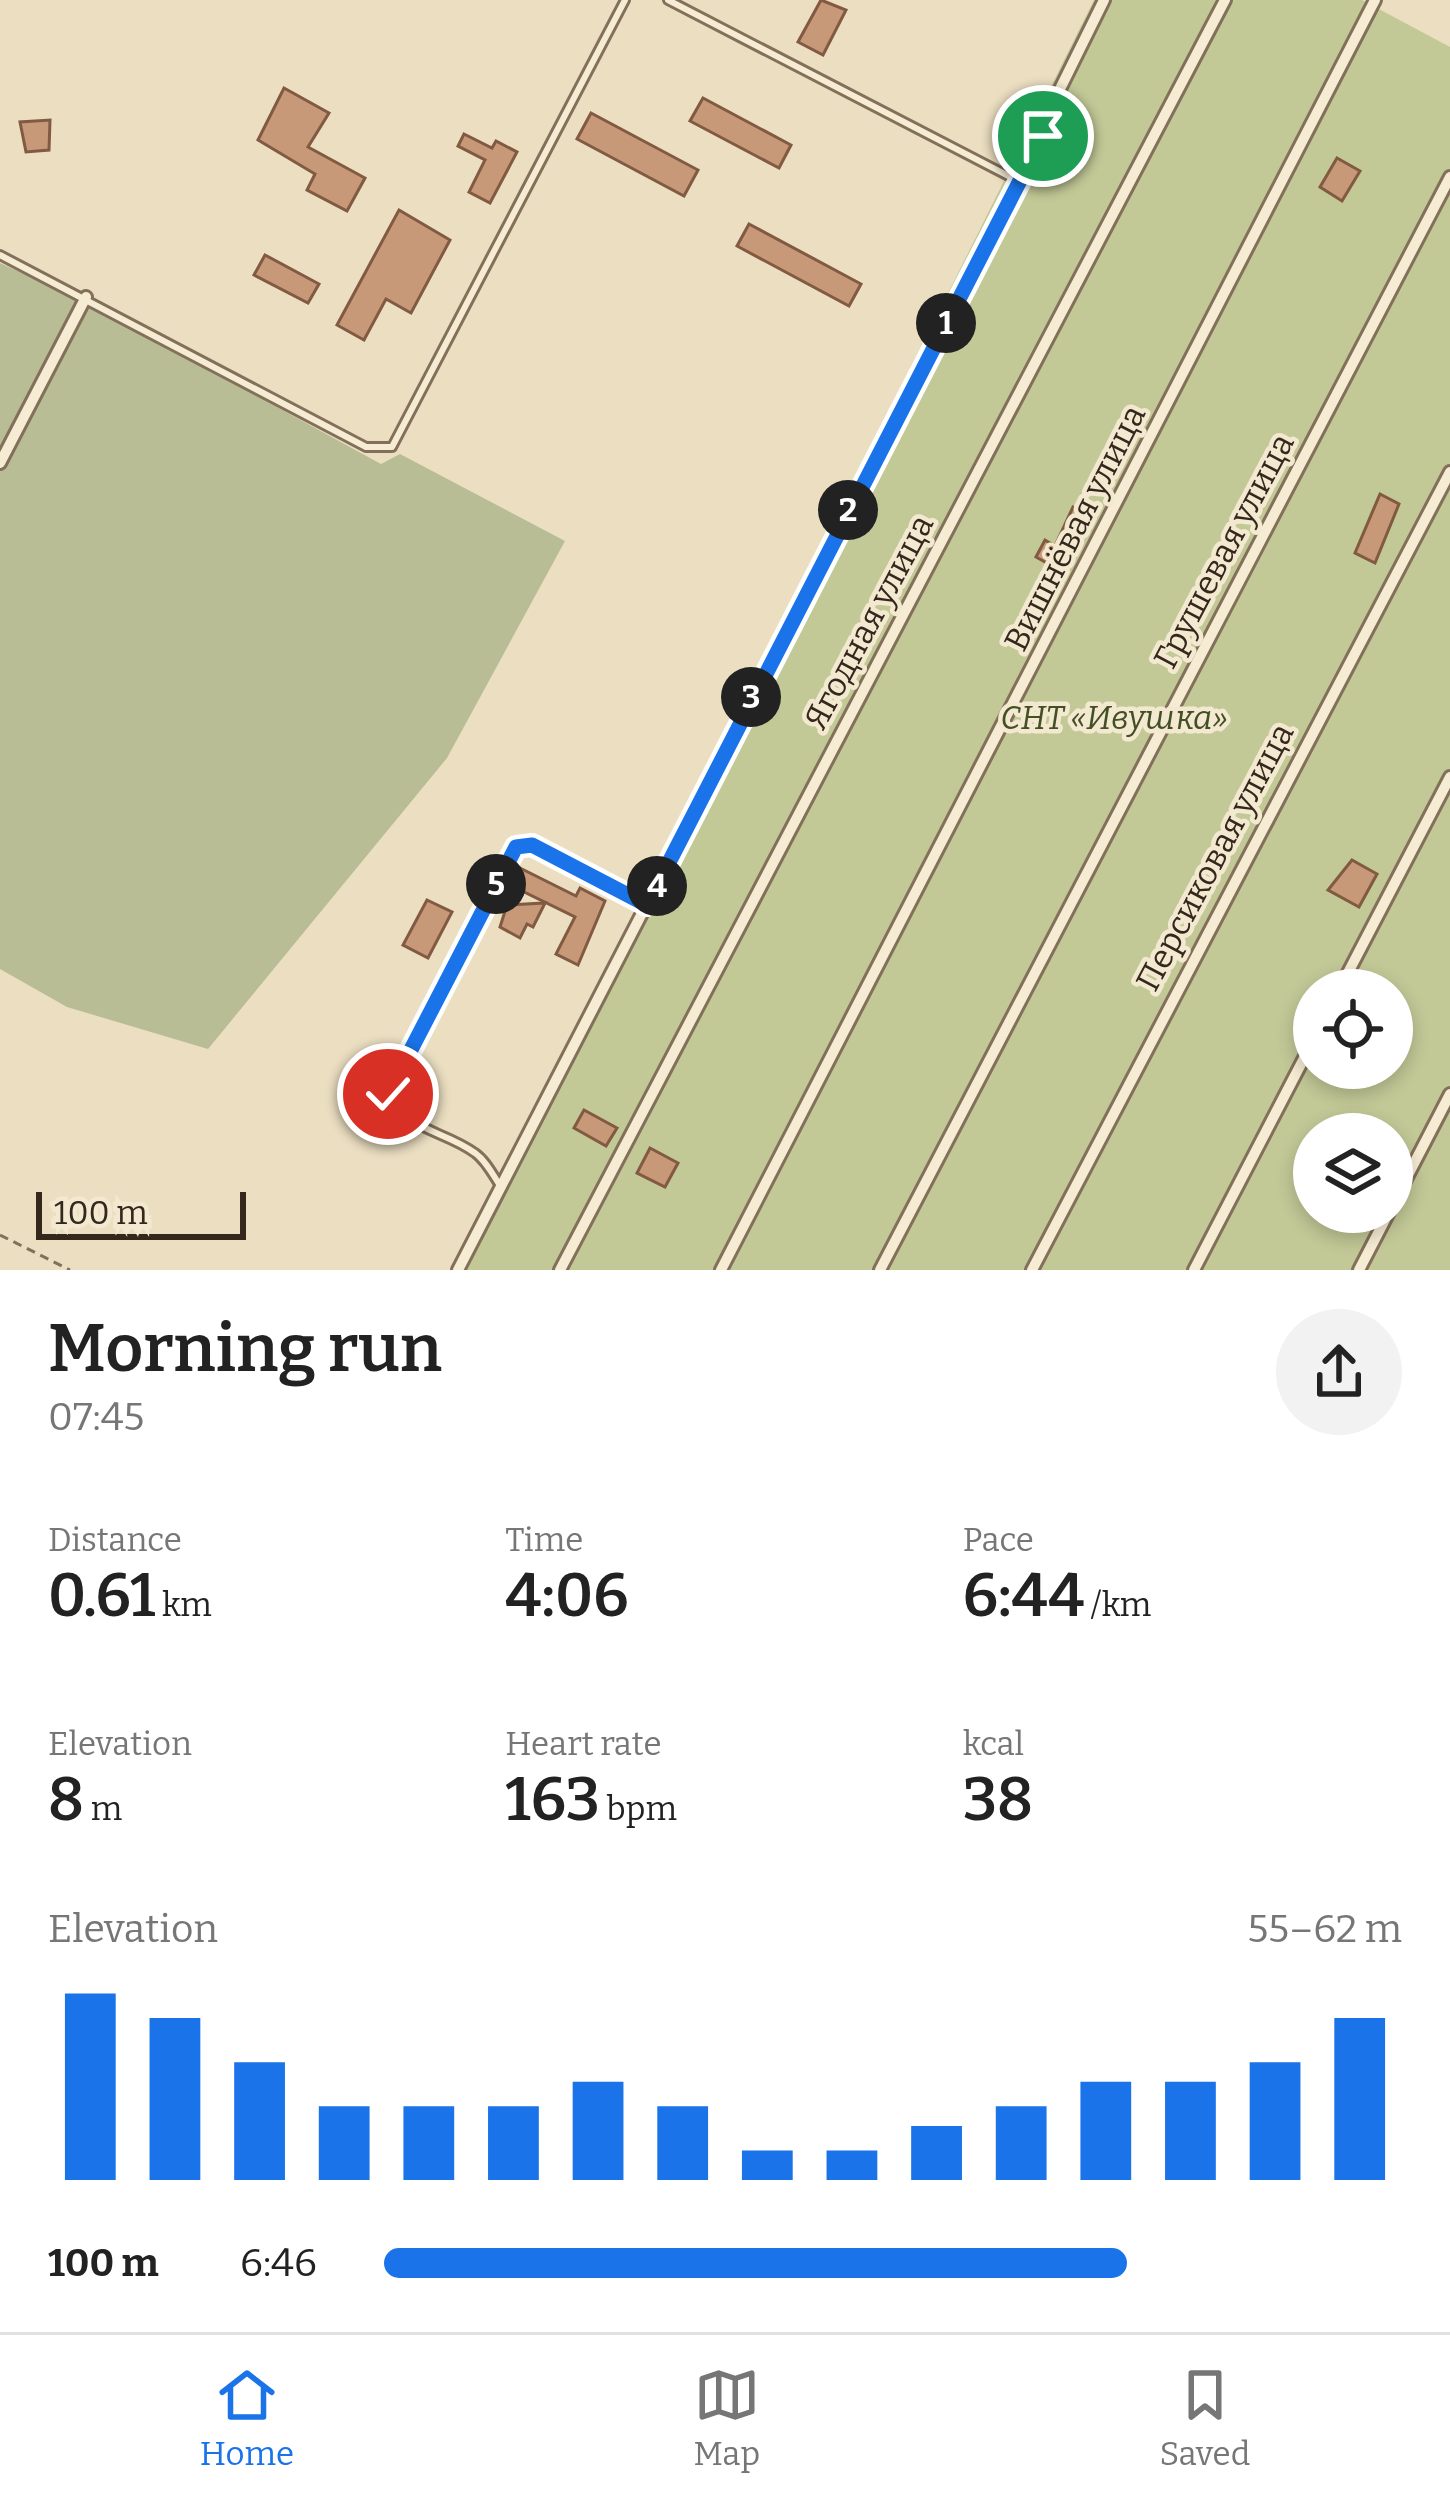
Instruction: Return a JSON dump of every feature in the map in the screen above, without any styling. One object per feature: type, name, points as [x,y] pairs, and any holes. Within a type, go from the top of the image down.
[{"type":"street","points":[[458,1270],[1020,182],[1105,0]]},
{"type":"street","name":"Ягодная улица","points":[[560,1270],[1225,0]]},
{"type":"street","name":"Вишнёвая улица","points":[[721,1270],[1375,0]]},
{"type":"street","name":"Грушевая улица","points":[[880,1270],[1450,177]]},
{"type":"street","points":[[0,463],[86,297]]},
{"type":"street","name":"Персиковая улица","points":[[1032,1270],[1450,472]]},
{"type":"street","points":[[1351,969],[1450,777]]},
{"type":"street","points":[[1195,1270],[1293,1080]]},
{"type":"street","points":[[1413,1165],[1450,1094]]},
{"type":"street","points":[[1359,1270],[1378,1233]]},
{"type":"lane","points":[[0,255],[366,447],[392,447],[625,0]]},
{"type":"lane","points":[[668,0],[1020,182]]},
{"type":"lane","points":[[503,1189],[476,1153],[395,1110],[388,1094],[404,1062],[516,847],[532,845],[647,905]]},
{"type":"path","points":[[0,1234],[70,1270]]},
{"type":"green space","name":"СНТ «Ивушка»","points":[[1094,0],[1362,0],[1450,47],[1450,1270],[462,1270]]},
{"type":"green space","points":[[0,263],[85,302],[381,464],[400,454],[565,541],[447,758],[208,1049],[67,1007],[0,969]]},
{"type":"building","points":[[821,0],[846,10],[823,55],[798,42]]},
{"type":"building","points":[[284,88],[329,113],[308,147],[365,178],[347,211],[307,190],[315,174],[258,140]]},
{"type":"building","points":[[703,98],[791,145],[779,168],[690,121]]},
{"type":"building","points":[[591,113],[698,170],[684,196],[577,139]]},
{"type":"building","points":[[50,120],[49,150],[26,152],[20,122]]},
{"type":"building","points":[[464,134],[492,148],[496,141],[517,152],[490,203],[469,192],[485,160],[458,146]]},
{"type":"building","points":[[1337,158],[1360,171],[1342,201],[1320,187]]},
{"type":"building","points":[[399,210],[450,240],[411,313],[386,299],[364,340],[337,325]]},
{"type":"building","points":[[749,224],[861,284],[849,306],[737,246]]},
{"type":"building","points":[[265,255],[319,284],[308,303],[254,275]]},
{"type":"building","points":[[1380,494],[1399,504],[1375,563],[1355,553]]},
{"type":"building","points":[[1073,507],[1091,515],[1059,570],[1036,557],[1045,540],[1055,546]]},
{"type":"building","points":[[1352,860],[1377,874],[1359,907],[1328,890]]},
{"type":"building","points":[[520,868],[576,896],[580,888],[605,901],[578,965],[556,954],[575,917],[512,886]]},
{"type":"building","points":[[427,900],[452,912],[428,958],[403,945]]},
{"type":"building","points":[[545,903],[533,927],[527,924],[520,938],[500,927],[507,905]]},
{"type":"building","points":[[584,1110],[617,1128],[606,1146],[574,1128]]},
{"type":"building","points":[[650,1148],[678,1163],[665,1187],[637,1173]]},
{"type":"route","points":[[388,1094],[516,847],[532,845],[647,905],[1043,136]]}]
